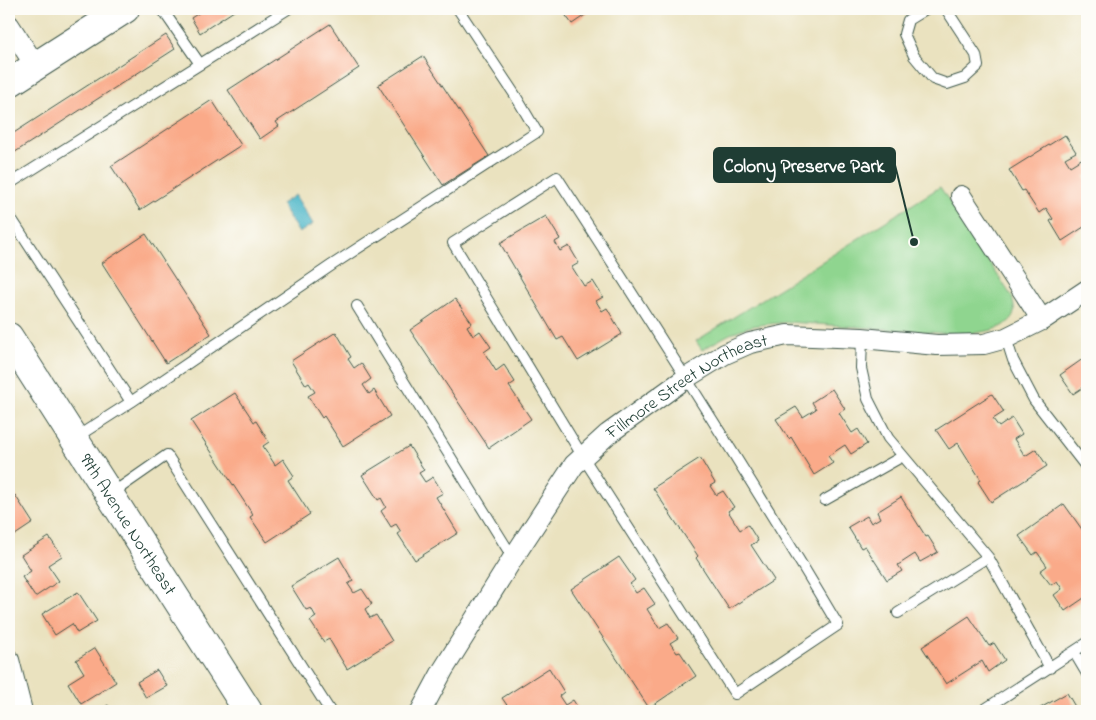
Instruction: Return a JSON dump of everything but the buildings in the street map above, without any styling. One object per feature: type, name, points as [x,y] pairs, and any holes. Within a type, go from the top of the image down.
[{"type":"street","points":[[9,83],[124,9]]},
{"type":"street","points":[[9,25],[35,65]]},
{"type":"street","points":[[961,196],[1042,320]]},
{"type":"street","name":"Fillmore Street Northeast","points":[[420,711],[443,670],[513,558],[574,466],[608,434],[686,378],[725,354],[750,343],[787,335],[862,338],[937,345],[984,344],[1006,338],[1042,320],[1087,290]]},
{"type":"street","name":"99th Avenue Northeast","points":[[9,337],[248,711]]},
{"type":"street","points":[[9,660],[22,711]]},
{"type":"lane","points":[[162,9],[200,64]]},
{"type":"lane","points":[[9,184],[288,9]]},
{"type":"lane","points":[[74,439],[332,265],[537,132],[458,9]]},
{"type":"lane","points":[[926,9],[908,20],[904,34],[914,56],[933,79],[947,84],[965,78],[978,66],[976,55],[946,9]]},
{"type":"lane","points":[[557,177],[794,550],[838,625],[735,694],[583,458],[453,243],[557,177]]},
{"type":"lane","points":[[9,215],[131,402]]},
{"type":"lane","points":[[357,306],[513,558]]},
{"type":"lane","points":[[862,338],[861,368],[868,399],[888,438],[988,557],[1050,668]]},
{"type":"lane","points":[[1006,338],[1014,360],[1034,400],[1087,468]]},
{"type":"lane","points":[[110,495],[167,455],[330,711]]},
{"type":"lane","points":[[825,500],[903,456]]},
{"type":"lane","points":[[898,614],[988,557]]},
{"type":"lane","points":[[982,711],[1087,643]]},
{"type":"lane","points":[[1074,652],[1087,674]]},
{"type":"green space","points":[[940,187],[1012,297],[1014,313],[1011,320],[1005,325],[989,331],[956,334],[788,322],[745,328],[728,335],[702,350],[696,341]]},
{"type":"water","points":[[295,195],[313,224],[299,233],[281,204]]},
{"type":"place","name":"Colony Preserve Park","points":[[914,242]]}]
